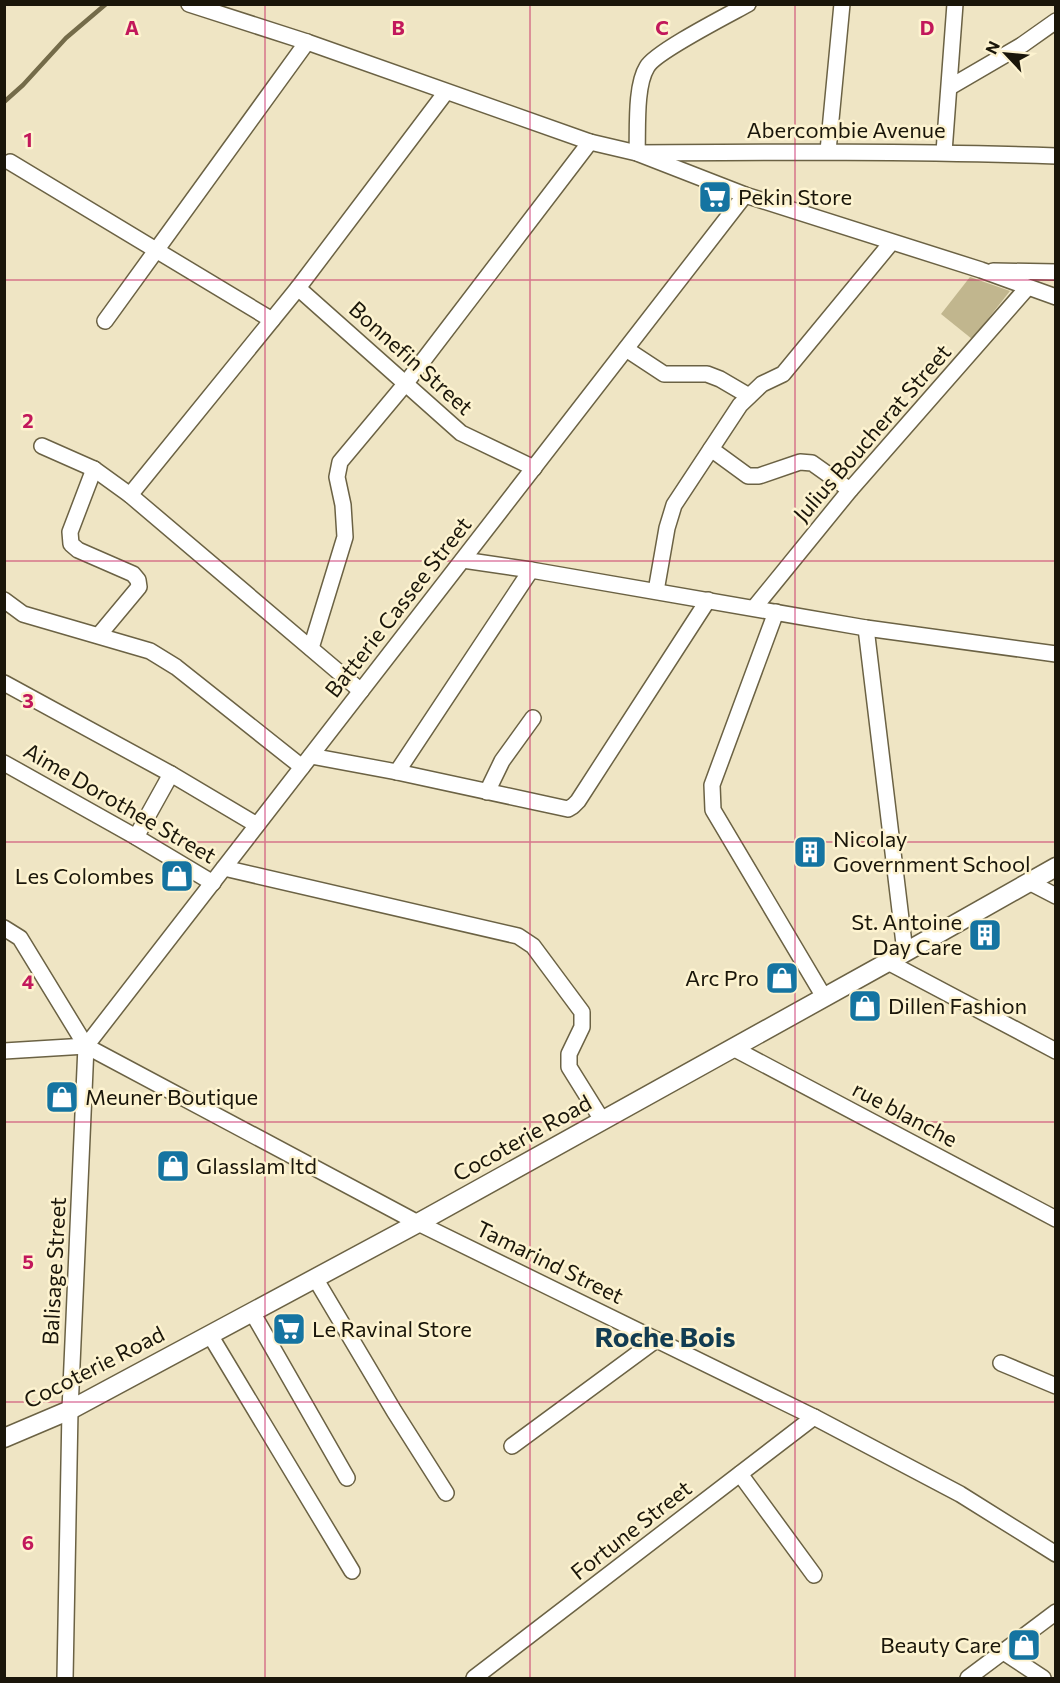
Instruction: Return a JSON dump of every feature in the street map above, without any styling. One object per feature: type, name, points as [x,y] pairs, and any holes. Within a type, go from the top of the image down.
[{"type":"street","points":[[189,4],[307,42],[590,142],[637,153],[745,195],[981,270],[1056,297]]},
{"type":"street","points":[[637,153],[640,87],[647,66],[661,53],[748,4]]},
{"type":"street","points":[[828,151],[842,4]]},
{"type":"street","points":[[944,152],[955,4]]},
{"type":"street","points":[[950,87],[1022,45],[1056,21]]},
{"type":"street","points":[[105,321],[307,42]]},
{"type":"street","points":[[130,495],[298,288],[447,92]]},
{"type":"street","points":[[311,648],[345,537],[343,505],[337,477],[340,462],[406,383],[590,142]]},
{"type":"street","name":"Abercombie Avenue","points":[[637,153],[828,151],[1056,156]]},
{"type":"street","points":[[10,162],[272,320]]},
{"type":"street","name":"Batterie Cassee Street","points":[[86,1046],[745,195]]},
{"type":"street","points":[[656,591],[667,528],[675,505],[740,405],[762,384],[783,374],[891,243]]},
{"type":"street","points":[[981,270],[1056,272]]},
{"type":"street","name":"Bonnefin Street","points":[[298,288],[461,434],[534,468]]},
{"type":"street","name":"Julius Boucherat Street","points":[[754,608],[850,490],[1027,288]]},
{"type":"street","points":[[626,349],[664,374],[707,374],[749,396]]},
{"type":"street","points":[[42,446],[94,469],[130,495],[361,691]]},
{"type":"street","points":[[711,449],[748,476],[759,477],[800,462],[812,463],[850,490]]},
{"type":"street","points":[[94,469],[70,532],[71,544],[78,550],[133,574],[138,580],[138,587],[99,635]]},
{"type":"street","points":[[463,560],[866,628],[1056,654]]},
{"type":"street","points":[[397,772],[531,570]]},
{"type":"street","points":[[4,600],[23,614],[150,651],[176,667],[306,762],[397,772],[568,809],[573,806],[708,600]]},
{"type":"street","points":[[776,612],[712,785],[713,810],[824,998]]},
{"type":"street","points":[[866,628],[905,952]]},
{"type":"street","points":[[4,683],[171,774],[257,825]]},
{"type":"street","points":[[487,792],[502,761],[533,718]]},
{"type":"street","name":"Aime Dorothee Street","points":[[4,762],[213,883]]},
{"type":"street","points":[[136,837],[171,774]]},
{"type":"street","name":"Cocoterie Road","points":[[4,1438],[70,1410],[418,1223],[1056,867]]},
{"type":"street","points":[[224,868],[518,936],[533,946],[582,1012],[582,1027],[569,1054],[569,1067],[602,1120]]},
{"type":"street","points":[[1029,882],[1056,896]]},
{"type":"street","points":[[4,928],[20,939],[86,1046],[4,1051]]},
{"type":"street","points":[[888,962],[1056,1051]]},
{"type":"street","name":"Tamarind Street","points":[[86,1046],[418,1223],[814,1417],[960,1494],[1056,1554]]},
{"type":"street","name":"Balisage Street","points":[[65,1678],[70,1410],[86,1046]]},
{"type":"street","name":"rue blanche","points":[[734,1048],[1056,1219]]},
{"type":"street","points":[[315,1278],[394,1411],[446,1492]]},
{"type":"street","points":[[252,1312],[347,1478]]},
{"type":"street","points":[[210,1335],[352,1571]]},
{"type":"street","points":[[512,1446],[656,1340]]},
{"type":"street","points":[[1002,1363],[1056,1386]]},
{"type":"street","name":"Fortune Street","points":[[474,1678],[814,1417]]},
{"type":"street","points":[[740,1474],[814,1575]]},
{"type":"street","points":[[968,1678],[1056,1612]]},
{"type":"street","points":[[1002,1652],[1043,1678]]},
{"type":"shaded area","points":[[970,277],[1010,291],[972,339],[941,314]]},
{"type":"waterway","points":[[4,102],[23,85],[66,38],[106,4]]},
{"type":"place","name":"Pekin Store","points":[[715,197]]},
{"type":"place","name":"Nicolay Government School","points":[[810,852]]},
{"type":"place","name":"Les Colombes","points":[[177,876]]},
{"type":"place","name":"St. Antoine Day Care","points":[[985,935]]},
{"type":"place","name":"Arc Pro","points":[[782,978]]},
{"type":"place","name":"Dillen Fashion","points":[[865,1006]]},
{"type":"place","name":"Meuner Boutique","points":[[62,1097]]},
{"type":"place","name":"Glasslam ltd","points":[[173,1166]]},
{"type":"place","name":"Le Ravinal Store","points":[[289,1329]]},
{"type":"place","name":"Beauty Care","points":[[1024,1645]]},
{"type":"district","name":"Roche Bois","points":[[665,1337]]}]
